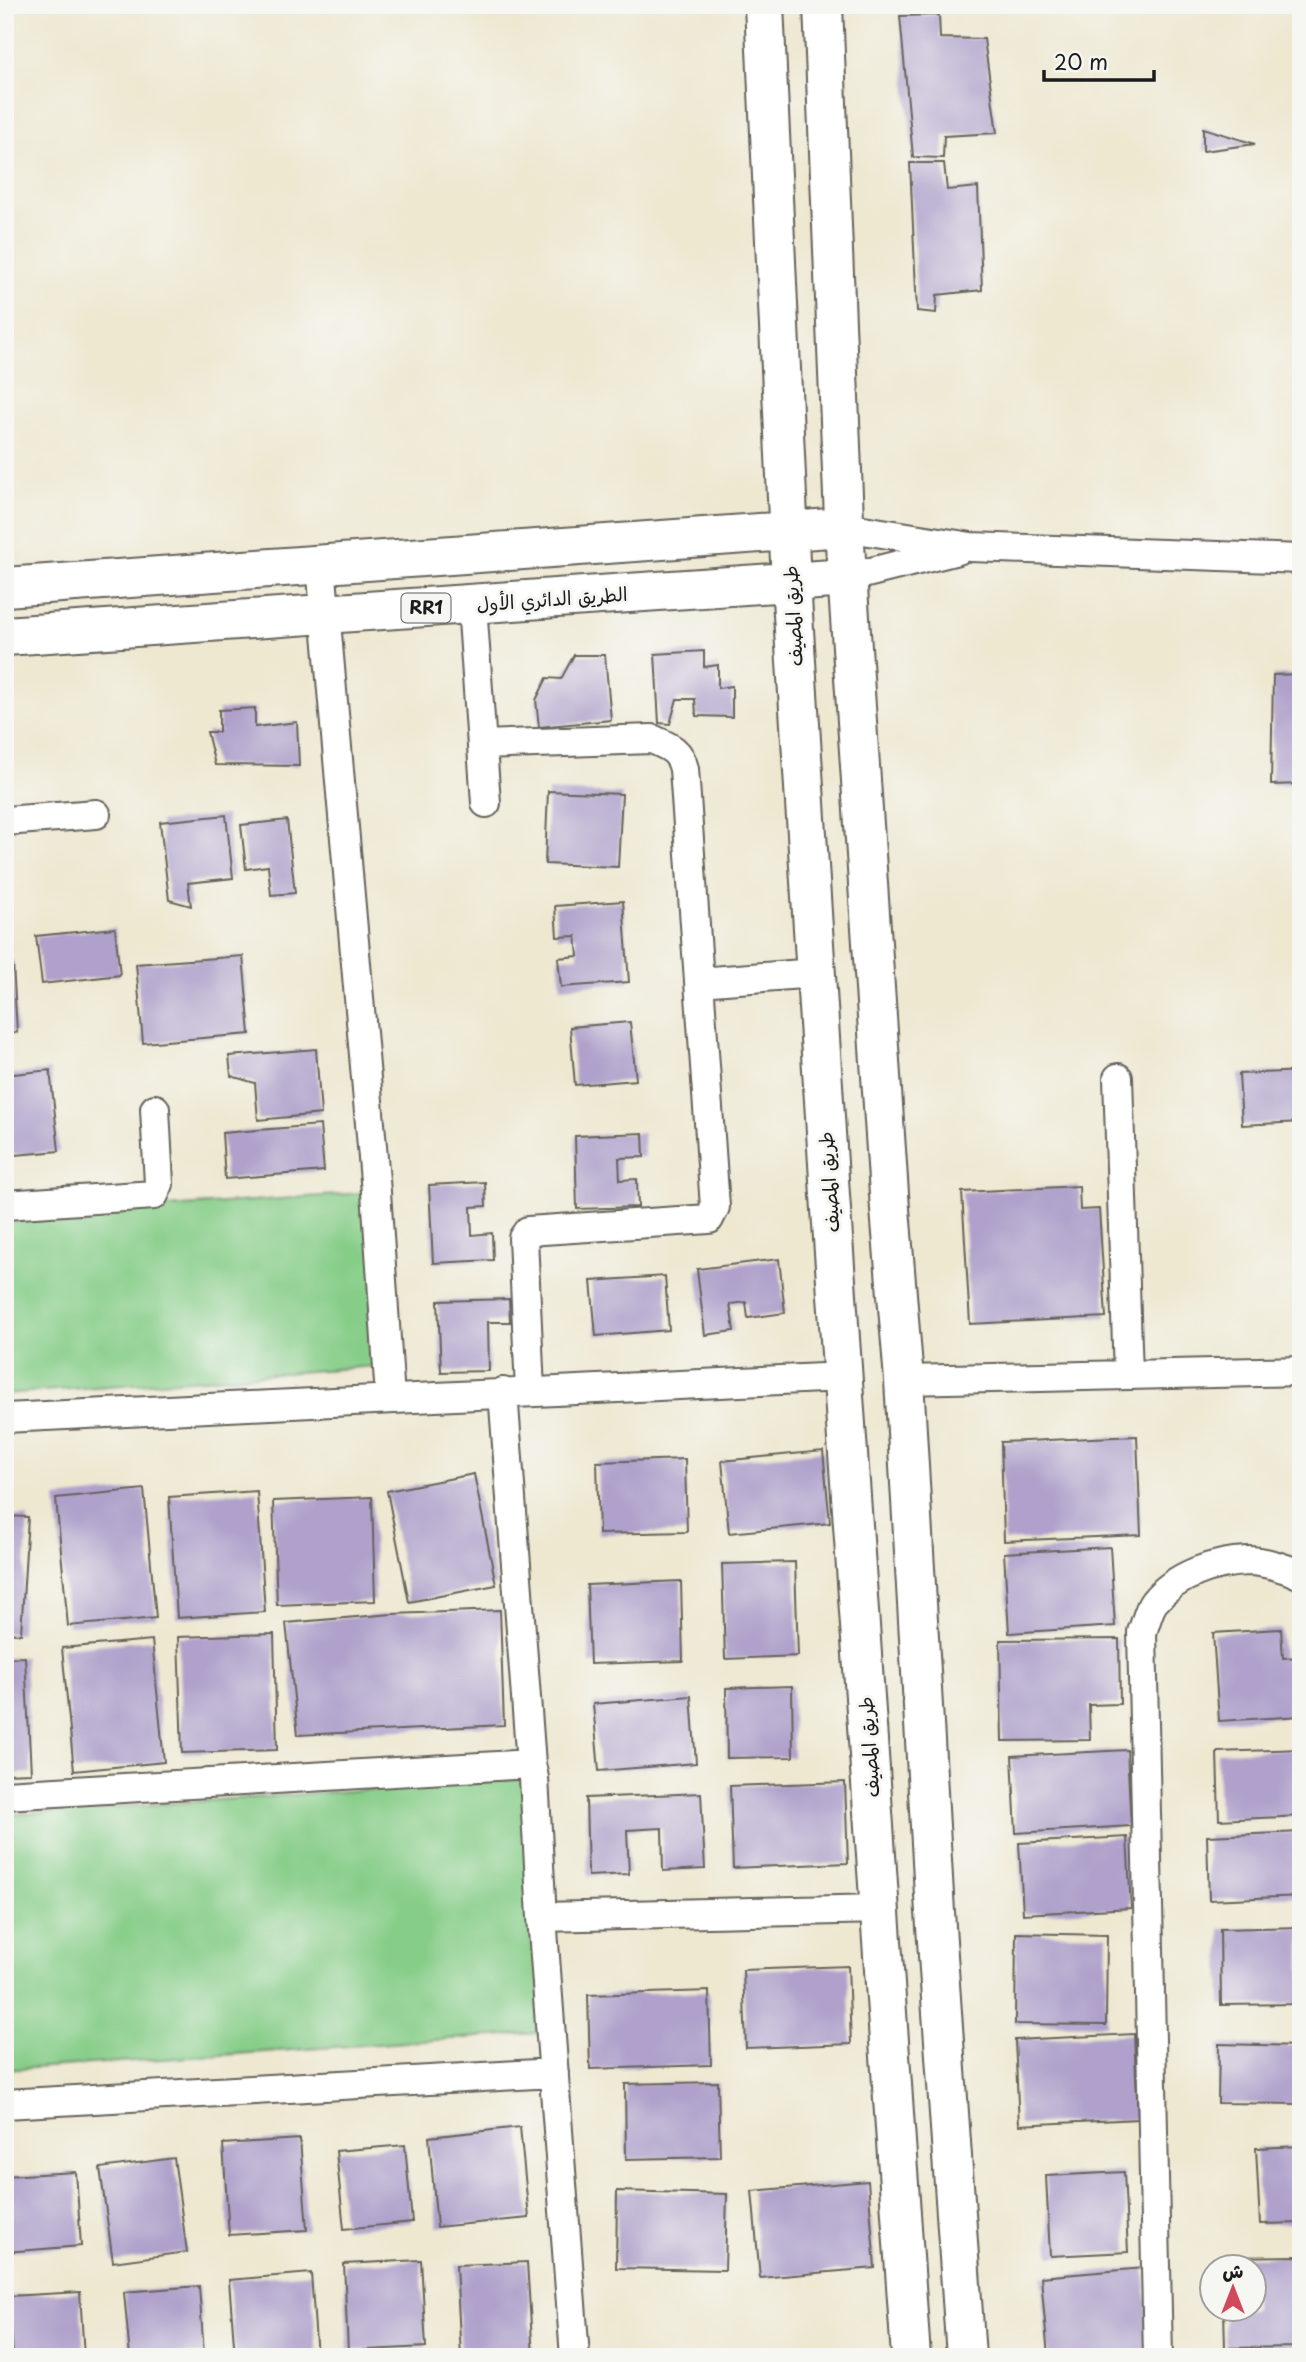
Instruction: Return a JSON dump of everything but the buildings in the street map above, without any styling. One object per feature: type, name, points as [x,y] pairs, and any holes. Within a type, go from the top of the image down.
[{"type":"main road","name":"طريق المصيف","points":[[764,5],[788,533],[815,973],[911,2357]]},
{"type":"main road","points":[[823,5],[847,578],[904,1380],[935,1912],[966,2357]]},
{"type":"main road","points":[[5,587],[844,527]]},
{"type":"main road","name":"الطريق الدائري الأول","points":[[5,636],[847,578]]},
{"type":"street","points":[[844,527],[971,547],[1301,559]]},
{"type":"street","points":[[847,578],[971,547]]},
{"type":"street","points":[[321,565],[376,1192],[390,1398]]},
{"type":"street","points":[[472,605],[486,803]]},
{"type":"street","points":[[482,745],[652,738],[673,748],[682,758],[715,1207],[709,1219],[528,1231],[523,1238],[517,1391],[531,1765],[575,2357]]},
{"type":"street","points":[[5,821],[96,814]]},
{"type":"street","points":[[699,982],[815,973]]},
{"type":"street","points":[[1118,1078],[1128,1375]]},
{"type":"street","points":[[5,1205],[154,1195],[159,1184],[155,1109]]},
{"type":"street","points":[[904,1380],[1301,1371]]},
{"type":"street","points":[[5,1418],[843,1377]]},
{"type":"street","points":[[1158,2357],[1142,1632],[1153,1604],[1175,1581],[1210,1567],[1249,1561],[1301,1575]]},
{"type":"street","points":[[5,1795],[531,1765]]},
{"type":"street","points":[[542,1917],[881,1909]]},
{"type":"street","points":[[5,2104],[554,2073]]},
{"type":"green space","points":[[376,1192],[389,1365],[5,1394],[5,1219]]},
{"type":"green space","points":[[534,1778],[552,2032],[5,2070],[5,1815]]}]
